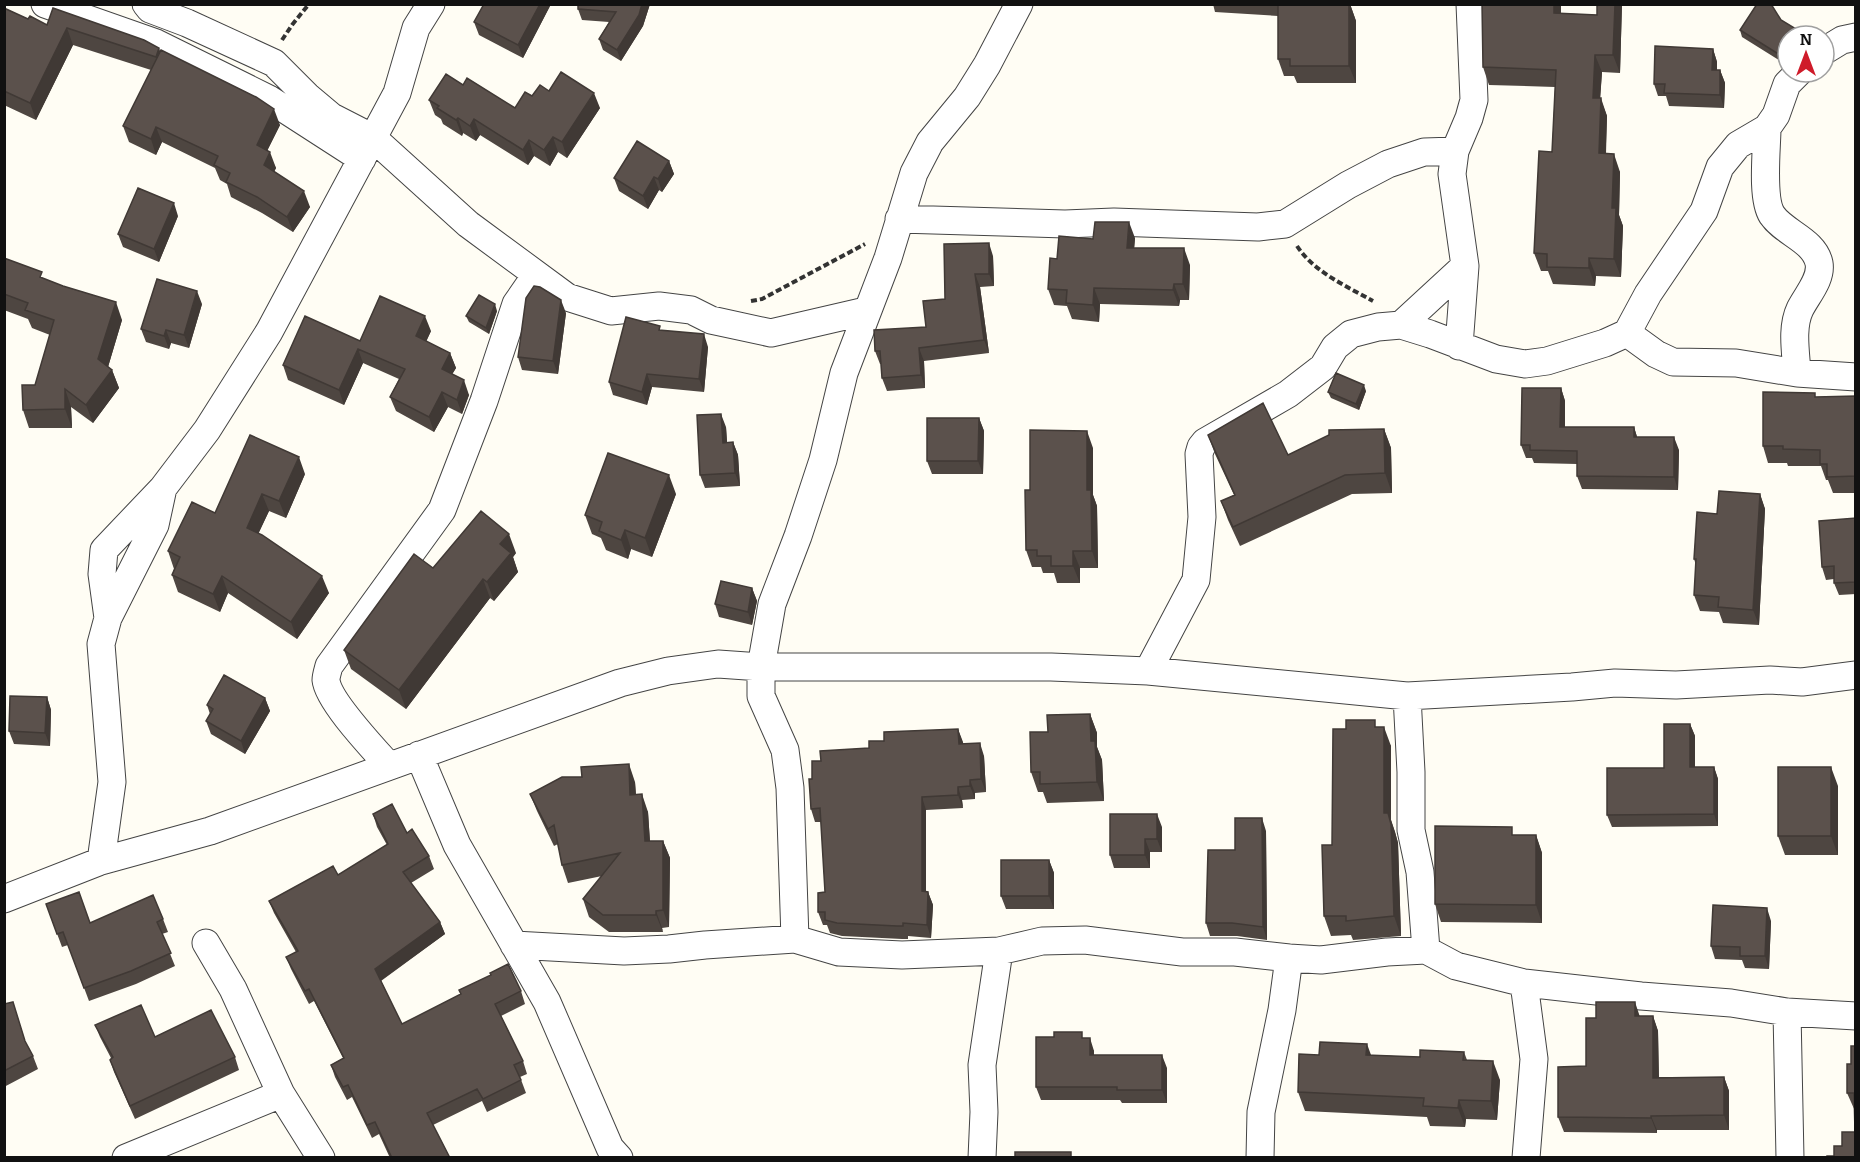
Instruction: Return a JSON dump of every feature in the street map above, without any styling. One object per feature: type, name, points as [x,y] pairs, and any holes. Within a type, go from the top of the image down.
[{"type":"street","points":[[45,4],[78,10],[156,43],[367,148]]},
{"type":"street","points":[[146,4],[150,9],[187,23],[274,63],[307,96],[367,148],[567,297],[611,310],[659,306],[691,310],[711,320],[771,333],[866,311]]},
{"type":"street","points":[[101,861],[112,782],[101,644],[108,618],[102,574],[104,550],[163,488],[207,430],[269,332],[397,93],[416,28],[432,4]]},
{"type":"street","points":[[795,939],[790,788],[785,750],[761,696],[761,667],[772,604],[798,537],[819,471],[844,373],[888,258],[914,173],[930,142],[967,97],[987,65],[1019,4]]},
{"type":"street","points":[[1459,346],[1465,266],[1452,174],[1455,151],[1474,100],[1470,4]]},
{"type":"street","points":[[1836,44],[1856,37]]},
{"type":"street","points":[[1148,671],[1196,580],[1202,518],[1199,454],[1201,447],[1211,437],[1288,394],[1323,367],[1335,347],[1351,334],[1378,327],[1401,325],[1496,359],[1525,364],[1547,361],[1605,343],[1627,333],[1648,294],[1704,211],[1720,167],[1738,145],[1767,128],[1776,115],[1787,84]]},
{"type":"street","points":[[1767,128],[1766,189],[1770,213],[1784,229],[1811,247],[1819,263],[1819,274],[1799,311],[1795,332],[1797,373]]},
{"type":"street","points":[[900,219],[1258,227],[1285,224],[1348,185],[1388,164],[1424,152],[1455,151]]},
{"type":"street","points":[[1401,325],[1465,266]]},
{"type":"street","points":[[389,766],[356,730],[334,696],[326,680],[329,666],[442,510],[484,400],[516,304],[536,275]]},
{"type":"street","points":[[1627,333],[1656,354],[1673,362],[1736,363],[1797,373],[1856,377]]},
{"type":"street","points":[[4,899],[101,861],[210,831],[620,683],[668,671],[718,664],[761,667],[1051,667],[1148,671],[1407,696],[1615,683],[1676,685],[1770,680],[1802,682],[1856,675]]},
{"type":"street","points":[[1407,696],[1411,830],[1420,872],[1426,950]]},
{"type":"street","points":[[419,755],[457,845],[547,1002],[607,1154]]},
{"type":"street","points":[[514,945],[624,951],[669,950],[705,945],[795,939],[839,952],[902,955],[999,951],[1042,941],[1085,940],[1182,952],[1235,952],[1321,960],[1426,950],[1456,966],[1524,983],[1731,1003],[1787,1012],[1856,1016]]},
{"type":"street","points":[[206,943],[233,989],[281,1094],[321,1158]]},
{"type":"street","points":[[982,1158],[984,1112],[982,1065],[999,951]]},
{"type":"street","points":[[1260,1158],[1261,1112],[1282,1010],[1288,958]]},
{"type":"street","points":[[1524,983],[1534,1059],[1526,1158]]},
{"type":"street","points":[[1787,1012],[1790,1158]]},
{"type":"street","points":[[126,1158],[281,1094]]},
{"type":"path","points":[[274,63],[279,44],[309,4]]},
{"type":"path","points":[[751,302],[762,299],[836,260],[868,242],[900,219]]},
{"type":"path","points":[[1285,224],[1298,249],[1313,264],[1329,276],[1380,304],[1395,316],[1401,325]]},
{"type":"building","points":[[484,4],[540,4],[518,45],[474,22]]},
{"type":"building","points":[[578,4],[642,4],[639,15],[617,50],[599,39],[616,12],[578,9]]},
{"type":"building","points":[[1278,4],[1349,4],[1349,66],[1290,66],[1290,59],[1278,59]]},
{"type":"building","points":[[1482,4],[1554,4],[1554,13],[1597,15],[1597,4],[1615,4],[1613,55],[1595,55],[1593,98],[1601,98],[1599,153],[1614,154],[1612,208],[1616,208],[1614,259],[1589,258],[1589,268],[1547,267],[1547,254],[1534,253],[1539,151],[1552,152],[1556,70],[1483,67]]},
{"type":"building","points":[[1757,4],[1771,4],[1781,20],[1788,24],[1776,24],[1776,52],[1740,30]]},
{"type":"building","points":[[4,8],[28,19],[30,16],[47,25],[53,8],[144,40],[159,48],[156,57],[67,28],[30,103],[4,91]]},
{"type":"building","points":[[1655,46],[1713,49],[1712,70],[1720,70],[1720,95],[1664,93],[1665,84],[1654,84]]},
{"type":"building","points":[[161,50],[256,97],[274,109],[257,145],[270,152],[264,165],[304,191],[287,217],[257,197],[226,182],[230,173],[214,165],[218,156],[156,127],[151,139],[123,126]]},
{"type":"building","points":[[561,72],[594,93],[562,142],[553,137],[544,150],[529,140],[523,150],[474,119],[470,126],[458,118],[456,120],[429,100],[446,74],[463,85],[467,78],[515,108],[525,92],[532,96],[540,85],[549,91]]},
{"type":"building","points":[[637,141],[669,161],[658,179],[654,177],[643,196],[614,178]]},
{"type":"building","points":[[138,188],[174,203],[154,249],[118,234]]},
{"type":"building","points":[[1095,222],[1129,222],[1127,248],[1184,248],[1183,284],[1174,284],[1173,290],[1094,288],[1093,305],[1066,303],[1067,290],[1048,289],[1050,258],[1057,259],[1059,236],[1093,239]]},
{"type":"building","points":[[989,243],[989,274],[975,274],[984,340],[919,348],[921,375],[882,378],[880,351],[875,351],[874,330],[926,327],[923,301],[945,299],[944,244]]},
{"type":"building","points":[[4,258],[42,272],[40,277],[116,302],[98,359],[112,370],[86,405],[65,389],[65,409],[23,410],[22,385],[35,385],[54,320],[25,310],[28,303],[4,294]]},
{"type":"building","points":[[157,279],[197,291],[184,335],[166,330],[164,336],[141,329]]},
{"type":"building","points":[[534,286],[540,287],[561,300],[553,361],[518,357],[526,298]]},
{"type":"building","points":[[479,295],[495,304],[486,328],[466,316]]},
{"type":"building","points":[[380,296],[425,316],[416,336],[450,353],[442,369],[464,380],[457,400],[442,392],[429,417],[390,397],[405,369],[358,349],[339,390],[283,365],[305,316],[360,341]]},
{"type":"building","points":[[626,317],[660,326],[659,330],[704,334],[699,379],[647,374],[642,392],[609,382]]},
{"type":"building","points":[[1336,373],[1364,385],[1356,404],[1328,392]]},
{"type":"building","points":[[1522,388],[1561,388],[1560,427],[1634,427],[1634,437],[1674,437],[1674,477],[1577,476],[1577,451],[1530,450],[1530,445],[1521,445]]},
{"type":"building","points":[[1763,392],[1815,393],[1815,397],[1856,396],[1856,476],[1827,477],[1827,464],[1820,464],[1820,450],[1763,446]]},
{"type":"building","points":[[1263,403],[1288,455],[1329,435],[1329,430],[1384,429],[1385,473],[1345,475],[1233,527],[1221,501],[1235,495],[1208,435]]},
{"type":"building","points":[[721,414],[723,443],[733,442],[735,473],[700,475],[697,415]]},
{"type":"building","points":[[927,418],[979,418],[978,461],[927,461]]},
{"type":"building","points":[[1030,430],[1087,431],[1087,490],[1091,490],[1092,551],[1073,551],[1073,566],[1051,566],[1051,556],[1037,556],[1037,550],[1026,550],[1025,490],[1030,490]]},
{"type":"building","points":[[250,435],[299,457],[279,501],[262,494],[247,528],[262,535],[322,576],[291,622],[222,576],[213,594],[172,575],[180,557],[168,551],[192,502],[215,513]]},
{"type":"building","points":[[608,453],[669,475],[645,538],[625,530],[621,540],[599,531],[602,522],[585,515]]},
{"type":"building","points":[[1719,491],[1760,494],[1753,610],[1718,607],[1719,597],[1694,595],[1697,512],[1717,514]]},
{"type":"building","points":[[481,511],[509,534],[500,544],[511,553],[487,582],[483,579],[399,690],[344,650],[414,554],[433,568]]},
{"type":"building","points":[[1856,518],[1856,582],[1834,583],[1834,566],[1822,567],[1819,521]]},
{"type":"building","points":[[721,581],[752,588],[748,612],[715,604]]},
{"type":"building","points":[[224,675],[265,698],[241,741],[206,721],[213,709],[207,705]]},
{"type":"building","points":[[10,696],[47,697],[45,733],[9,731]]},
{"type":"building","points":[[1090,714],[1091,741],[1095,741],[1097,782],[1040,784],[1040,772],[1031,772],[1030,732],[1048,732],[1047,715]]},
{"type":"building","points":[[1346,720],[1375,720],[1375,727],[1384,727],[1384,813],[1388,813],[1391,824],[1394,916],[1346,921],[1346,916],[1324,916],[1322,845],[1332,845],[1333,729],[1346,729]]},
{"type":"building","points":[[1664,724],[1690,724],[1690,767],[1714,767],[1714,814],[1607,815],[1607,768],[1664,768]]},
{"type":"building","points":[[958,729],[959,744],[980,743],[981,779],[970,780],[970,786],[958,787],[958,795],[922,797],[922,891],[928,892],[927,925],[903,923],[903,926],[897,926],[837,923],[825,920],[825,912],[818,912],[818,893],[825,892],[820,808],[811,809],[809,779],[812,779],[812,761],[821,761],[820,751],[869,748],[869,741],[884,741],[884,732]]},
{"type":"building","points":[[629,764],[630,795],[642,794],[645,841],[663,841],[663,910],[656,911],[656,915],[603,915],[583,899],[620,853],[562,865],[554,825],[548,829],[530,794],[562,777],[582,777],[581,767]]},
{"type":"building","points":[[1778,767],[1831,767],[1831,836],[1778,836]]},
{"type":"building","points":[[392,804],[407,833],[412,829],[429,856],[403,872],[440,922],[375,969],[402,1024],[461,994],[459,990],[508,964],[521,991],[495,1004],[523,1061],[514,1065],[521,1080],[483,1099],[477,1089],[427,1113],[450,1158],[392,1158],[375,1122],[367,1125],[348,1085],[343,1087],[331,1065],[344,1058],[309,989],[305,991],[286,957],[298,951],[269,901],[333,866],[338,875],[388,844],[373,814]]},
{"type":"building","points":[[1110,814],[1157,814],[1157,839],[1145,839],[1145,855],[1110,855]]},
{"type":"building","points":[[1235,818],[1262,818],[1263,927],[1232,923],[1206,923],[1208,850],[1235,850]]},
{"type":"building","points":[[1435,826],[1512,827],[1512,835],[1536,835],[1536,905],[1435,904]]},
{"type":"building","points":[[1001,860],[1049,860],[1049,896],[1001,896]]},
{"type":"building","points":[[79,892],[90,923],[153,895],[163,919],[157,922],[171,953],[84,988],[63,932],[57,934],[46,904]]},
{"type":"building","points":[[1713,905],[1767,908],[1765,956],[1740,956],[1740,947],[1711,946]]},
{"type":"building","points":[[13,1002],[25,1041],[33,1056],[4,1071],[4,1004]]},
{"type":"building","points":[[1596,1002],[1635,1002],[1635,1016],[1653,1016],[1653,1078],[1724,1077],[1724,1115],[1651,1116],[1651,1118],[1558,1117],[1558,1067],[1586,1066],[1586,1018],[1596,1018]]},
{"type":"building","points":[[141,1005],[155,1037],[211,1010],[235,1057],[130,1106],[110,1060],[113,1057],[95,1025]]},
{"type":"building","points":[[1054,1032],[1082,1032],[1082,1038],[1090,1038],[1090,1055],[1162,1055],[1162,1090],[1117,1090],[1117,1087],[1036,1087],[1036,1037],[1054,1037]]},
{"type":"building","points":[[1320,1042],[1367,1044],[1366,1055],[1420,1057],[1420,1050],[1464,1052],[1463,1060],[1493,1061],[1491,1101],[1459,1100],[1458,1108],[1423,1106],[1424,1098],[1298,1092],[1299,1054],[1319,1055]]},
{"type":"building","points":[[1851,1046],[1856,1046],[1856,1158],[1827,1158],[1827,1156],[1834,1156],[1834,1146],[1842,1146],[1842,1132],[1855,1132],[1854,1093],[1847,1093],[1847,1064],[1851,1064]]},
{"type":"building","points":[[1015,1152],[1071,1152],[1071,1158],[1015,1158]]}]
